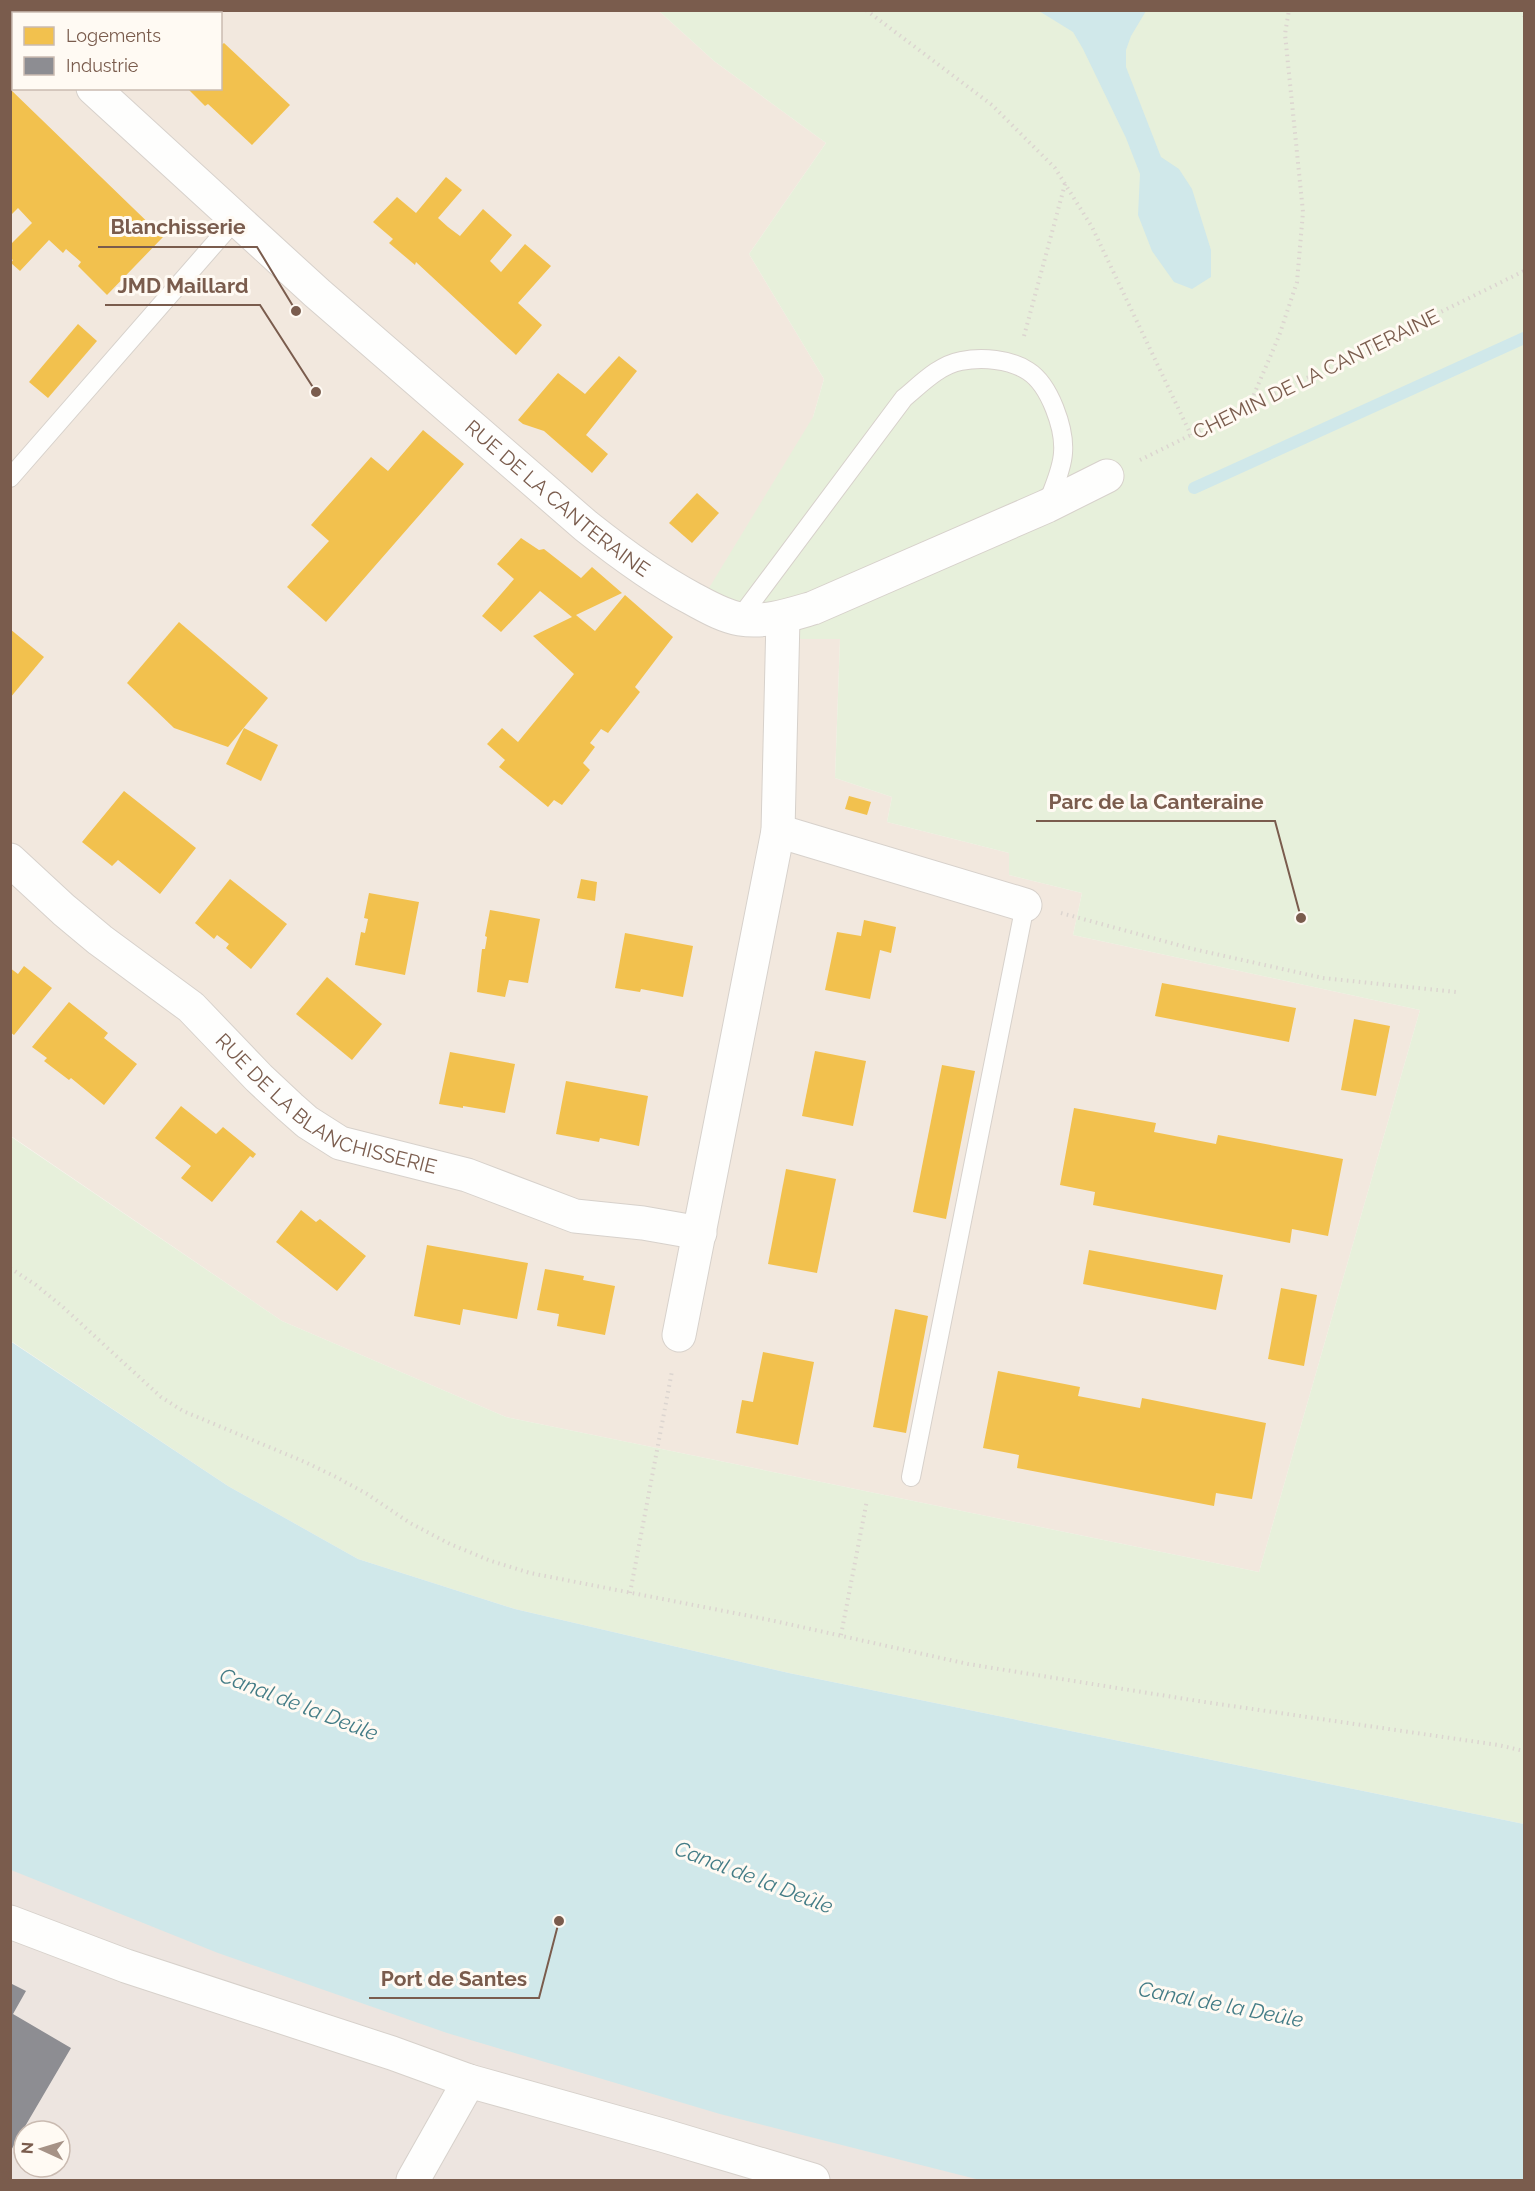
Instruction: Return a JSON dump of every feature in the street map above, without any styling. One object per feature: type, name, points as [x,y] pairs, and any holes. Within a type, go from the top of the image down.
[{"type":"street","name":"RUE DE LA CANTERAINE","points":[[95,90],[317,293],[586,526],[674,589],[719,613],[740,619],[783,618],[824,603],[1047,506],[1107,476]]},
{"type":"street","points":[[679,1335],[778,831],[781,790],[783,618]]},
{"type":"street","points":[[778,831],[1025,905]]},
{"type":"street","name":"RUE DE LA BLANCHISSERIE","points":[[10,860],[100,940],[191,1007],[290,1107],[307,1122],[340,1143],[467,1175],[575,1216],[644,1223],[700,1233]]},
{"type":"street","points":[[10,1922],[137,1970],[393,2053],[469,2081],[662,2135],[813,2181]]},
{"type":"street","points":[[412,2181],[469,2081]]},
{"type":"lane","points":[[10,478],[236,219]]},
{"type":"lane","points":[[740,619],[904,398],[933,374],[960,361],[988,359],[1016,366],[1030,372],[1045,391],[1060,423],[1063,454],[1047,506]]},
{"type":"lane","points":[[911,1476],[1025,905]]},
{"type":"path","points":[[866,10],[992,105],[1055,168],[1092,227],[1191,435]]},
{"type":"path","points":[[1248,406],[1279,336],[1297,282],[1303,212],[1285,34],[1289,10]]},
{"type":"path","points":[[1522,10],[1524,16]]},
{"type":"path","points":[[1016,366],[1065,183]]},
{"type":"path","name":"CHEMIN DE LA CANTERAINE","points":[[1107,476],[1524,271]]},
{"type":"path","points":[[1025,905],[1193,949],[1323,978],[1456,992]]},
{"type":"path","points":[[10,1268],[36,1285],[64,1308],[161,1398],[183,1411],[315,1467],[367,1494],[410,1523],[460,1548],[530,1573],[770,1620],[968,1664],[1198,1701],[1486,1743],[1524,1751]]},
{"type":"path","points":[[630,1593],[679,1335]]},
{"type":"path","points":[[840,1635],[867,1500]]},
{"type":"shaded area","points":[[10,11],[659,11],[714,61],[826,143],[749,254],[824,379],[813,417],[801,638],[840,639],[835,778],[892,797],[887,822],[1009,853],[1009,875],[1082,893],[1073,935],[1420,1010],[1259,1572],[506,1417],[282,1321],[11,1136]]},
{"type":"shaded area","points":[[11,1578],[1524,2180],[11,2180]]},
{"type":"green space","points":[[659,11],[1524,11],[1524,1824],[789,1673],[515,1609],[358,1559],[228,1486],[11,1341],[10,1136],[282,1321],[506,1417],[1259,1572],[1420,1010],[1073,935],[1082,893],[1009,875],[1009,853],[887,822],[892,797],[835,778],[840,639],[801,639],[709,588],[813,417],[824,379],[749,254],[826,143],[714,61]]},
{"type":"water","points":[[1039,11],[1146,11],[1131,36],[1126,50],[1126,67],[1161,157],[1179,169],[1192,189],[1211,250],[1211,277],[1192,289],[1174,282],[1152,251],[1138,215],[1140,174],[1126,138],[1083,49],[1073,32]]},
{"type":"water","name":"Canal de la Deûle","points":[[10,1341],[228,1486],[358,1559],[515,1609],[789,1673],[1524,1824],[1524,2180],[980,2180],[720,2114],[447,2033],[218,1953],[11,1870]]},
{"type":"building: Logements","points":[[224,43],[290,105],[252,145],[208,104],[205,106],[189,90],[222,90],[222,44]]},
{"type":"building: Logements","points":[[10,89],[163,237],[107,295],[78,266],[81,262],[66,249],[63,253],[49,240],[20,271],[11,263],[13,260],[10,258],[10,245],[32,223],[18,208],[10,216]]},
{"type":"building: Logements","points":[[446,177],[462,190],[438,218],[448,227],[460,236],[483,209],[512,235],[490,261],[501,272],[525,244],[551,266],[518,303],[542,325],[516,355],[416,262],[415,265],[389,243],[393,239],[373,222],[397,197],[416,213]]},
{"type":"building: Logements","points":[[78,324],[97,341],[48,398],[29,382]]},
{"type":"building: Logements","points":[[619,356],[637,371],[586,435],[608,454],[592,473],[544,431],[518,420],[558,373],[585,394]]},
{"type":"building: Logements","points":[[423,430],[464,464],[326,622],[287,587],[329,541],[311,525],[371,457],[388,471]]},
{"type":"building: Logements","points":[[697,493],[719,513],[692,543],[669,523]]},
{"type":"building: Logements","points":[[521,538],[539,550],[544,549],[581,578],[592,567],[622,593],[576,615],[595,631],[625,595],[673,637],[635,687],[640,692],[608,733],[601,729],[590,743],[595,747],[583,763],[590,770],[562,805],[554,800],[548,807],[499,767],[505,760],[487,744],[502,728],[518,742],[574,674],[533,636],[572,617],[540,591],[501,632],[482,616],[514,579],[497,564]]},
{"type":"building: Logements","points":[[179,622],[268,698],[228,747],[174,728],[127,683]]},
{"type":"building: Logements","points":[[10,629],[44,657],[10,698]]},
{"type":"building: Logements","points":[[244,728],[278,745],[261,781],[226,764]]},
{"type":"building: Logements","points":[[124,791],[196,848],[160,894],[118,860],[112,866],[82,842]]},
{"type":"building: Logements","points":[[849,796],[871,802],[867,815],[845,809]]},
{"type":"building: Logements","points":[[230,879],[287,924],[251,969],[226,948],[229,944],[217,935],[214,939],[195,923]]},
{"type":"building: Logements","points":[[581,879],[597,882],[595,901],[577,898]]},
{"type":"building: Logements","points":[[369,893],[419,902],[405,975],[355,965],[361,932],[365,933],[368,919],[364,918]]},
{"type":"building: Logements","points":[[490,910],[540,919],[528,983],[509,980],[505,997],[477,992]]},
{"type":"building: Logements","points":[[864,920],[896,927],[891,953],[880,950],[870,999],[825,990],[837,932],[861,936]]},
{"type":"building: Logements","points":[[625,933],[693,946],[683,997],[641,989],[640,992],[615,988]]},
{"type":"building: Logements","points":[[24,966],[52,988],[14,1035],[10,1032],[10,968],[18,974]]},
{"type":"building: Logements","points":[[327,977],[382,1024],[352,1060],[296,1014]]},
{"type":"building: Logements","points":[[1162,983],[1296,1008],[1289,1042],[1155,1016]]},
{"type":"building: Logements","points":[[69,1002],[108,1033],[104,1038],[137,1064],[104,1105],[71,1078],[69,1080],[44,1061],[47,1058],[32,1047]]},
{"type":"building: Logements","points":[[1354,1019],[1390,1026],[1376,1096],[1341,1090]]},
{"type":"building: Logements","points":[[815,1051],[866,1061],[853,1126],[802,1116]]},
{"type":"building: Logements","points":[[450,1052],[515,1064],[505,1113],[439,1104]]},
{"type":"building: Logements","points":[[942,1065],[975,1071],[946,1219],[913,1212]]},
{"type":"building: Logements","points":[[566,1081],[648,1096],[639,1146],[600,1138],[599,1142],[556,1134]]},
{"type":"building: Logements","points":[[181,1106],[216,1134],[223,1127],[256,1154],[253,1158],[250,1156],[212,1202],[181,1178],[191,1166],[155,1138]]},
{"type":"building: Logements","points":[[1074,1108],[1156,1123],[1154,1132],[1216,1144],[1218,1135],[1343,1159],[1328,1236],[1292,1229],[1290,1243],[1093,1205],[1095,1192],[1060,1185]]},
{"type":"building: Logements","points":[[786,1169],[836,1179],[817,1273],[768,1264]]},
{"type":"building: Logements","points":[[301,1210],[316,1222],[320,1219],[366,1256],[337,1291],[276,1242]]},
{"type":"building: Logements","points":[[427,1245],[528,1263],[517,1319],[463,1309],[460,1325],[414,1316]]},
{"type":"building: Logements","points":[[1089,1250],[1223,1275],[1216,1310],[1083,1284]]},
{"type":"building: Logements","points":[[545,1269],[584,1276],[583,1280],[615,1286],[605,1335],[557,1326],[559,1314],[537,1310]]},
{"type":"building: Logements","points":[[1281,1288],[1317,1295],[1304,1366],[1268,1359]]},
{"type":"building: Logements","points":[[895,1309],[928,1316],[906,1433],[873,1427]]},
{"type":"building: Logements","points":[[763,1352],[814,1362],[798,1445],[736,1433],[742,1400],[753,1402]]},
{"type":"building: Logements","points":[[998,1371],[1080,1387],[1078,1396],[1140,1408],[1142,1398],[1266,1423],[1252,1499],[1216,1493],[1214,1506],[1017,1468],[1019,1455],[983,1448]]},
{"type":"building: Industrie","points":[[10,1983],[26,1991],[13,2014],[71,2048],[29,2119],[12,2119],[10,2152]]},
{"type":"waterway","points":[[1194,488],[1524,338]]},
{"type":"place","name":"Blanchisserie","points":[[296,311]]},
{"type":"place","name":"JMD Maillard","points":[[316,392]]},
{"type":"place","name":"Parc de la Canteraine","points":[[1301,918]]},
{"type":"place","name":"Port de Santes","points":[[559,1921]]}]
